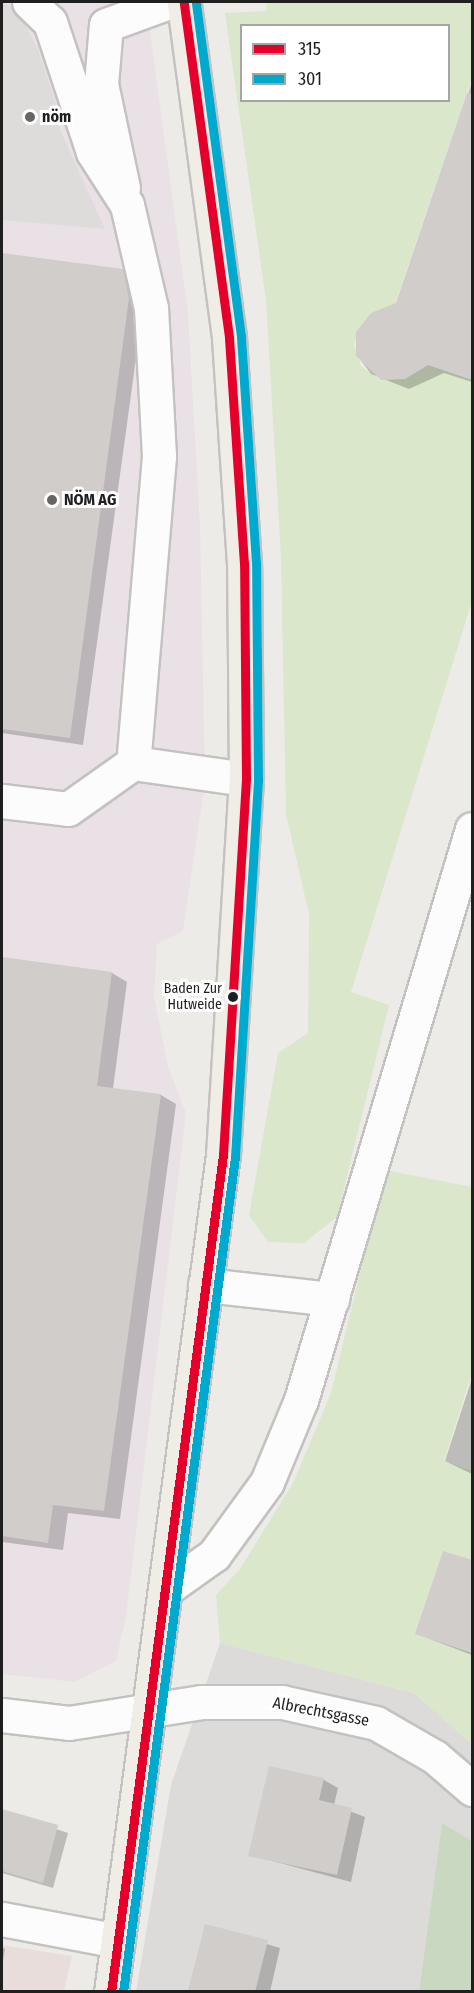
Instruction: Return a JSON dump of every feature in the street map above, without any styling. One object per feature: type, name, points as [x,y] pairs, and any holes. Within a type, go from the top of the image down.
[{"type":"main road","points":[[111,1992],[223,1155],[246,779],[244,564],[229,348],[184,2]]},
{"type":"street","points":[[29,2],[50,22],[93,152],[127,205]]},
{"type":"street","points":[[133,764],[159,456],[151,308],[101,84],[106,25],[169,2]]},
{"type":"street","points":[[2,801],[68,809],[133,764],[246,779]]},
{"type":"street","points":[[166,1589],[214,1555],[267,1482],[301,1400],[472,829]]},
{"type":"street","points":[[205,1285],[332,1299]]},
{"type":"street","name":"Albrechtsgasse","points":[[2,1715],[69,1723],[202,1702],[282,1702],[376,1723],[435,1757],[472,1789]]},
{"type":"street","points":[[2,1918],[118,1941]]},
{"type":"shaded area","name":"nöm","points":[[2,2],[146,2],[188,313],[200,524],[205,782],[183,931],[157,944],[154,996],[168,1067],[186,1113],[126,1617],[116,1661],[75,1682],[2,1674]]},
{"type":"shaded area","name":"nöm","points":[[2,2],[17,9],[37,47],[58,109],[58,125],[105,229],[2,220]]},
{"type":"shaded area","points":[[220,1643],[414,1693],[472,1744],[472,1841],[442,1824],[419,1991],[136,1992],[171,1785]]},
{"type":"shaded area","points":[[2,1945],[72,1956],[64,1991],[2,1991]]},
{"type":"green space","points":[[266,2],[472,2],[472,78],[394,307],[371,313],[354,344],[361,366],[381,380],[405,379],[423,363],[472,380],[472,601],[351,992],[389,1005],[337,1217],[304,1243],[268,1242],[249,1215],[278,1053],[308,1033],[309,914],[286,814],[281,558],[266,300],[225,13],[267,11]]},
{"type":"green space","points":[[385,1170],[472,1187],[472,1373],[444,1461],[472,1471],[472,1744],[414,1693],[220,1643],[216,1595],[240,1569],[293,1483],[331,1393]]},
{"type":"green space","points":[[442,1823],[472,1841],[472,1991],[419,1991]]},
{"type":"building","points":[[467,93],[472,94],[472,380],[428,365],[405,379],[381,380],[356,356],[356,332],[371,313],[396,303]]},
{"type":"building","name":"NÖM AG","points":[[2,253],[123,269],[129,298],[70,738],[2,729]]},
{"type":"building","points":[[2,957],[112,972],[97,1086],[161,1094],[104,1511],[53,1505],[48,1543],[2,1536]]},
{"type":"building","points":[[443,1551],[472,1560],[472,1653],[415,1634]]},
{"type":"building","points":[[269,1766],[324,1778],[319,1800],[352,1808],[337,1875],[248,1856]]},
{"type":"building","points":[[2,1809],[58,1825],[43,1883],[2,1871]]},
{"type":"building","points":[[205,1924],[268,1940],[255,1992],[188,1992]]},
{"type":"transit line","name":"315","points":[[111,1992],[223,1155],[246,779],[244,564],[229,337],[184,2]]},
{"type":"transit line","name":"301","points":[[123,1992],[235,1157],[258,780],[256,563],[241,336],[196,2]]},
{"type":"place","name":"nöm","points":[[30,117]]},
{"type":"place","name":"NÖM AG","points":[[52,500]]},
{"type":"place","name":"Baden Zur Hutweide","points":[[233,997]]}]
